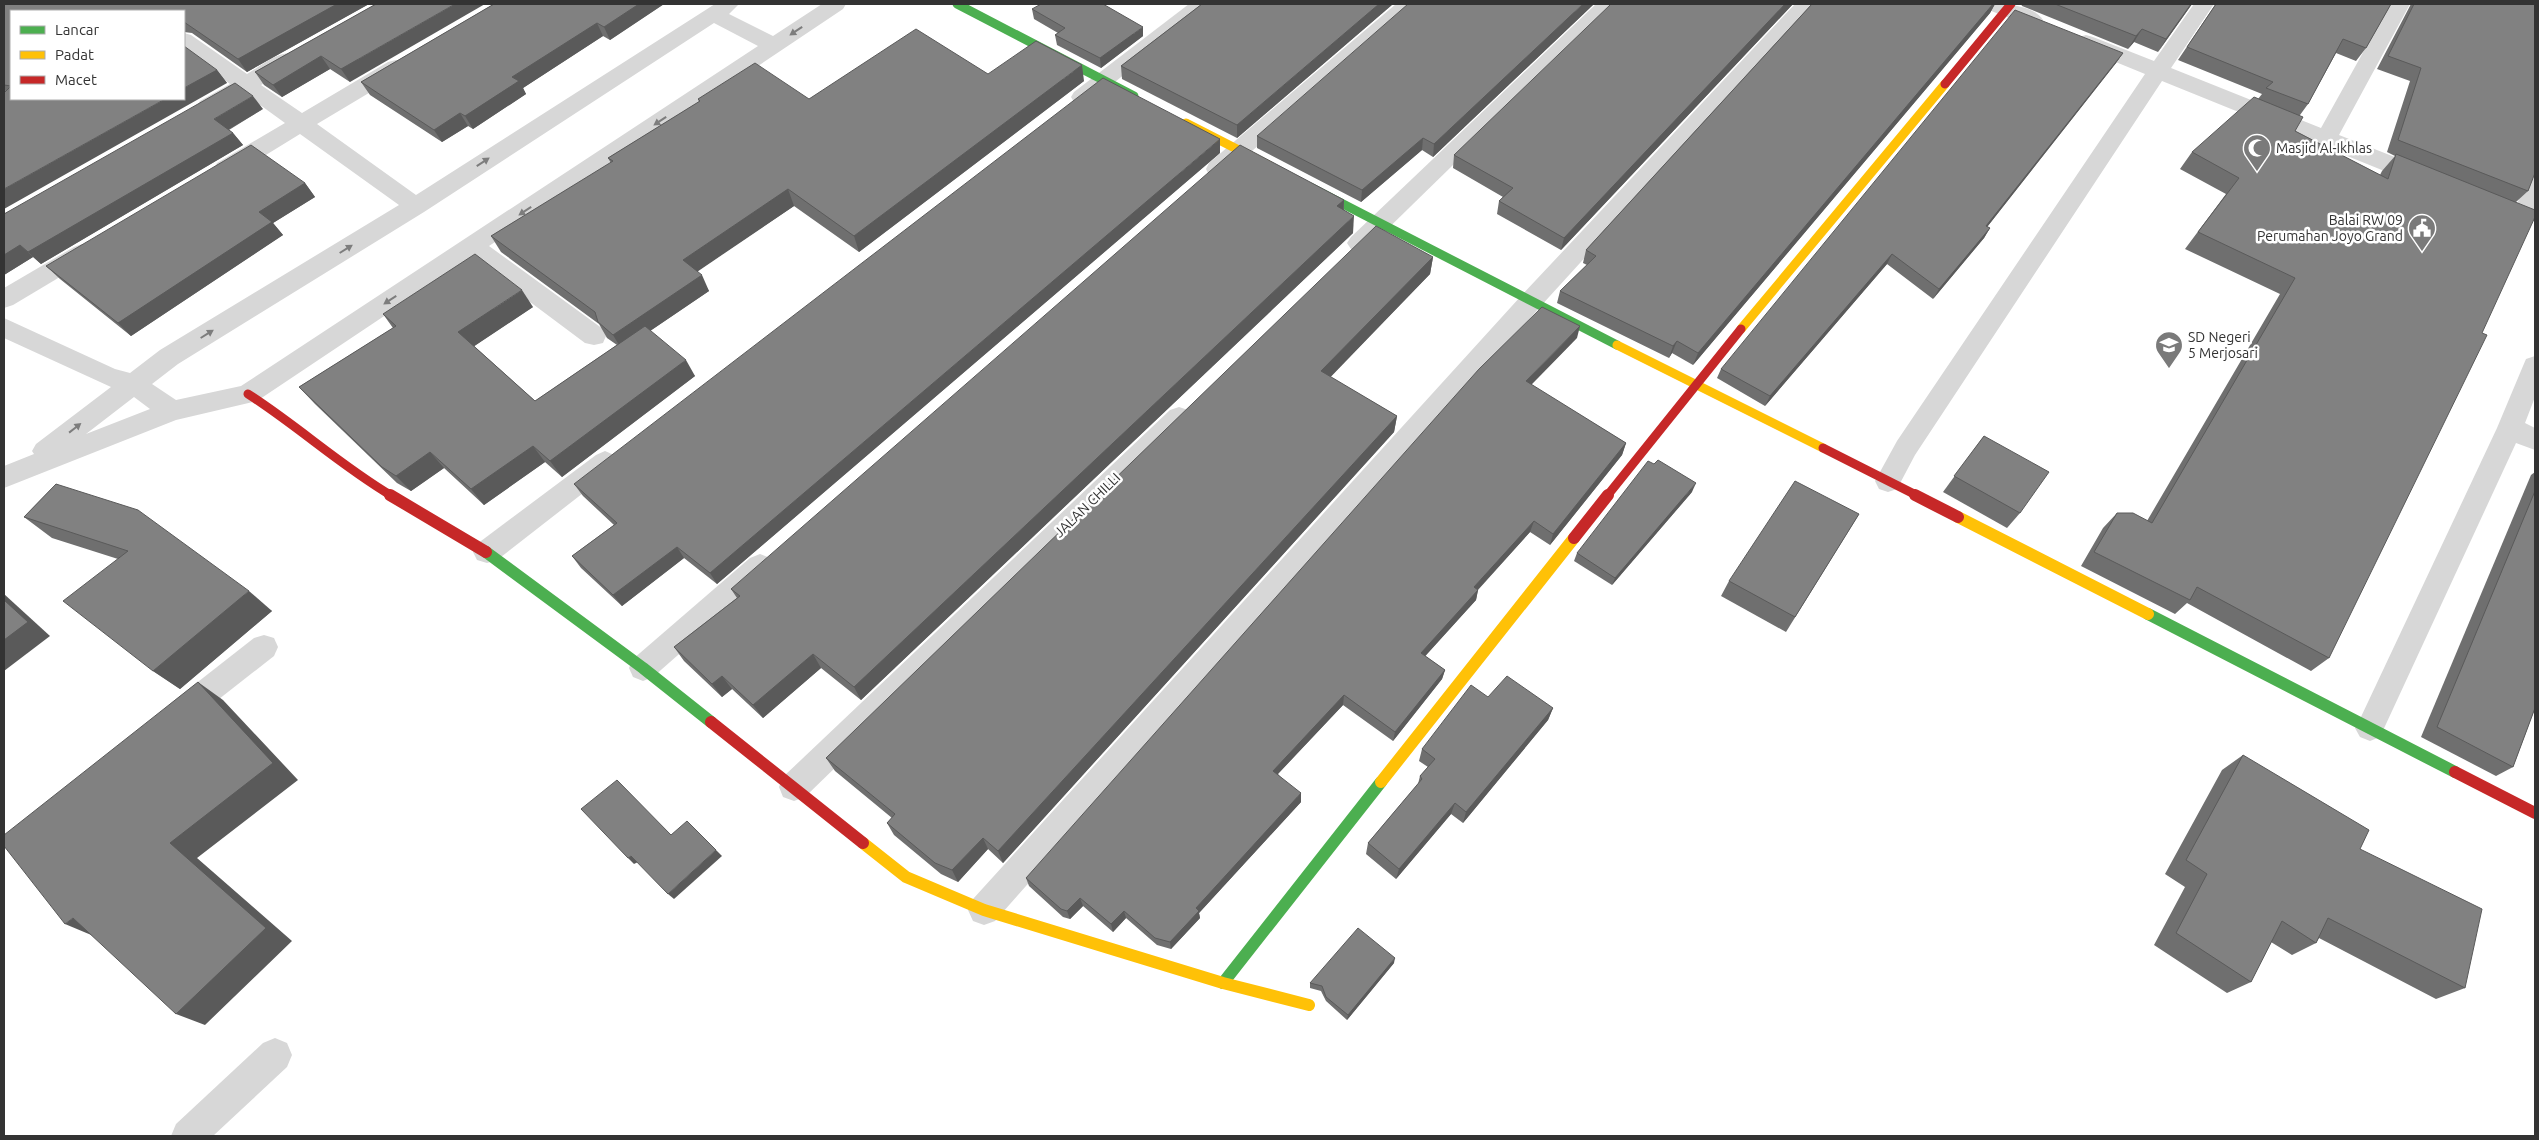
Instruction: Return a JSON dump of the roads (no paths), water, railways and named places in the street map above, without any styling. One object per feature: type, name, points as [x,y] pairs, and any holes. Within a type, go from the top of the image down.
[{"type":"street","points":[[13,473],[172,411],[248,394],[836,4]]},
{"type":"street","points":[[957,4],[1146,102]]},
{"type":"street","points":[[1064,111],[1202,4]]},
{"type":"street","points":[[1201,183],[1408,4]]},
{"type":"street","points":[[1344,258],[1608,4]]},
{"type":"street","points":[[984,910],[1530,302],[1806,4]]},
{"type":"street","points":[[1888,480],[1927,415],[2095,162],[2204,4]]},
{"type":"street","points":[[2326,138],[2400,4]]},
{"type":"street","points":[[1223,983],[1694,385],[2004,6],[2060,32],[2442,185]]},
{"type":"street","points":[[13,473],[169,357],[416,206],[721,9],[774,45]]},
{"type":"street","points":[[185,41],[416,206]]},
{"type":"street","points":[[186,118],[304,51]]},
{"type":"street","points":[[208,179],[410,59]]},
{"type":"street","points":[[1171,115],[1283,173]]},
{"type":"street","points":[[1300,182],[1530,302],[1888,480],[2535,813]]},
{"type":"street","points":[[2521,217],[2535,186]]},
{"type":"street","points":[[4,299],[97,244]]},
{"type":"street","points":[[472,246],[594,336]]},
{"type":"street","points":[[4,327],[109,377],[132,383],[172,411]]},
{"type":"street","points":[[2370,728],[2510,428],[2535,366]]},
{"type":"street","points":[[248,394],[281,416],[363,479],[487,552],[643,668],[906,877],[984,910],[1223,983],[1309,1005]]},
{"type":"street","name":"JALAN CHILLI","points":[[794,788],[1194,402]]},
{"type":"street","points":[[2510,428],[2535,440]]},
{"type":"street","points":[[487,552],[621,449]]},
{"type":"street","points":[[643,668],[778,550]]},
{"type":"street","points":[[157,732],[264,646]]},
{"type":"street","points":[[188,1136],[275,1055]]},
{"type":"place","name":"Masjid Al-Ikhlas","points":[[2257,172]]},
{"type":"place","name":"Balai RW 09 Perumahan Joyo Grand","points":[[2422,252]]},
{"type":"place","name":"SD Negeri 5 Merjosari","points":[[2169,369]]}]
